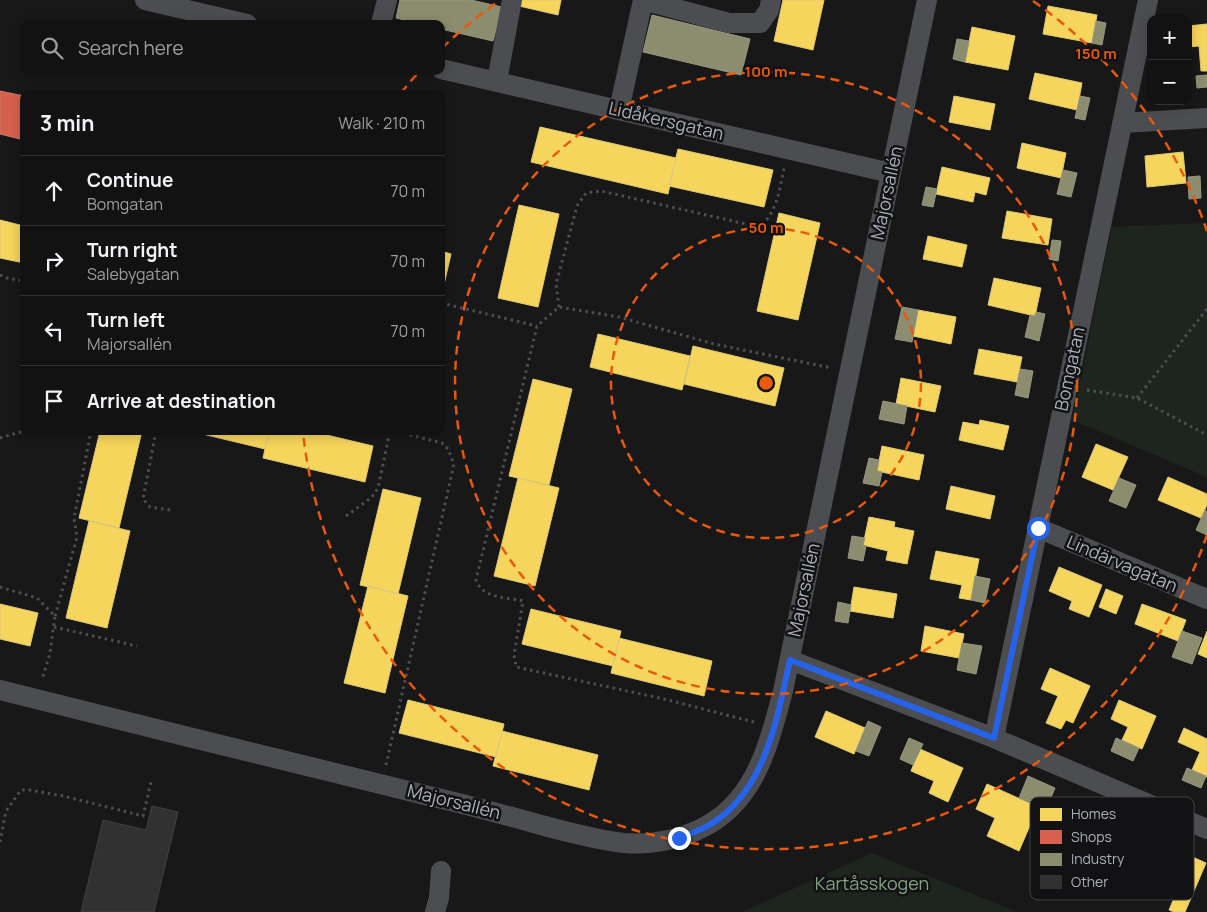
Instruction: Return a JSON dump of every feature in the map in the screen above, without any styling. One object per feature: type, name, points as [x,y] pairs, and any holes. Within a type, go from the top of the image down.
[{"type":"street","points":[[145,0],[230,20]]},
{"type":"street","points":[[382,20],[387,0]]},
{"type":"street","points":[[497,82],[512,0]]},
{"type":"street","points":[[619,110],[643,0],[729,23],[760,23],[768,10],[771,0]]},
{"type":"street","name":"Majorsallén","points":[[0,690],[622,843],[661,843],[712,823],[744,793],[758,772],[773,726],[790,660],[927,0]]},
{"type":"street","name":"Bomgatan","points":[[994,738],[1148,0]]},
{"type":"street","name":"Lidåkersgatan","points":[[445,70],[891,173]]},
{"type":"street","points":[[1122,123],[1207,118]]},
{"type":"street","name":"Lindärvagatan","points":[[1038,528],[1207,599]]},
{"type":"street","points":[[790,660],[994,738],[1132,797]]},
{"type":"street","points":[[1194,823],[1207,829]]},
{"type":"street","points":[[436,912],[441,871]]},
{"type":"path","points":[[559,307],[556,284],[577,206],[586,193],[601,191],[746,224],[765,222],[778,200],[788,149]]},
{"type":"path","points":[[0,275],[20,280]]},
{"type":"path","points":[[445,304],[537,326]]},
{"type":"path","points":[[559,307],[537,326],[476,580],[478,587],[490,595],[523,601],[514,655],[516,667],[654,697],[733,718],[773,726]]},
{"type":"path","points":[[559,307],[620,317],[714,344],[850,372]]},
{"type":"path","points":[[1137,398],[1207,309]]},
{"type":"path","points":[[1066,386],[1137,398],[1207,434]]},
{"type":"path","points":[[0,438],[20,432]]},
{"type":"path","points":[[37,699],[50,653],[55,616],[77,538],[74,518],[90,435]]},
{"type":"path","points":[[155,435],[143,499],[150,507],[170,510]]},
{"type":"path","points":[[346,516],[372,497],[378,488],[388,435]]},
{"type":"path","points":[[382,784],[454,464],[448,448],[442,443],[411,435]]},
{"type":"path","points":[[0,588],[37,598],[55,616]]},
{"type":"path","points":[[54,627],[137,646]]},
{"type":"path","points":[[0,842],[6,811],[21,790],[63,796],[143,816],[150,782]]},
{"type":"green space","points":[[1207,223],[1207,477],[1072,420],[1112,227]]},
{"type":"green space","name":"Kartåsskogen","points":[[872,853],[1017,912],[742,912]]},
{"type":"building: Homes","points":[[520,0],[561,0],[558,15],[519,6]]},
{"type":"building: Homes","points":[[783,0],[824,0],[813,50],[774,41]]},
{"type":"building: Homes","points":[[1048,6],[1097,15],[1092,43],[1043,34]]},
{"type":"building: Homes","points":[[1207,24],[1207,71],[1201,71],[1199,46],[1192,47],[1192,26]]},
{"type":"building: Homes","points":[[972,27],[1015,36],[1008,70],[965,62]]},
{"type":"building: Homes","points":[[1035,73],[1082,83],[1077,110],[1029,99]]},
{"type":"building: Homes","points":[[954,96],[995,104],[990,130],[949,122]]},
{"type":"building: Homes","points":[[540,127],[676,158],[668,194],[531,162]]},
{"type":"building: Homes","points":[[1022,143],[1066,153],[1061,178],[1017,168]]},
{"type":"building: Homes","points":[[678,149],[773,170],[764,207],[669,186]]},
{"type":"building: Homes","points":[[1183,152],[1186,183],[1147,187],[1145,156]]},
{"type":"building: Homes","points":[[942,167],[990,178],[986,195],[975,192],[973,202],[936,194]]},
{"type":"building: Homes","points":[[519,205],[559,214],[538,307],[498,298]]},
{"type":"building: Homes","points":[[1007,211],[1052,219],[1048,245],[1002,238]]},
{"type":"building: Homes","points":[[779,213],[820,223],[798,320],[757,311]]},
{"type":"building: Homes","points":[[0,220],[20,225],[20,262],[0,258]]},
{"type":"building: Homes","points":[[928,236],[967,245],[962,267],[923,259]]},
{"type":"building: Homes","points":[[445,252],[451,254],[445,280]]},
{"type":"building: Homes","points":[[994,278],[1041,288],[1035,316],[988,305]]},
{"type":"building: Homes","points":[[918,310],[956,317],[951,344],[913,336]]},
{"type":"building: Homes","points":[[598,334],[690,356],[682,390],[590,367]]},
{"type":"building: Homes","points":[[693,346],[784,368],[775,406],[684,384]]},
{"type":"building: Homes","points":[[979,349],[1022,357],[1017,382],[974,374]]},
{"type":"building: Homes","points":[[901,378],[941,386],[935,412],[896,404]]},
{"type":"building: Homes","points":[[533,379],[572,389],[549,485],[509,476]]},
{"type":"building: Homes","points":[[980,420],[1009,426],[1003,450],[959,440],[963,422],[979,425]]},
{"type":"building: Homes","points":[[99,435],[141,435],[119,528],[79,518]]},
{"type":"building: Homes","points":[[207,435],[268,435],[265,449]]},
{"type":"building: Homes","points":[[268,435],[327,435],[373,446],[365,482],[263,458]]},
{"type":"building: Homes","points":[[1096,444],[1128,457],[1113,490],[1082,477]]},
{"type":"building: Homes","points":[[882,446],[924,455],[919,480],[877,471]]},
{"type":"building: Homes","points":[[1168,477],[1207,494],[1207,505],[1201,518],[1158,500]]},
{"type":"building: Homes","points":[[518,478],[559,488],[535,586],[494,576]]},
{"type":"building: Homes","points":[[951,486],[995,496],[990,519],[946,509]]},
{"type":"building: Homes","points":[[383,489],[421,498],[398,594],[360,585]]},
{"type":"building: Homes","points":[[869,517],[895,522],[894,527],[914,531],[907,564],[886,560],[888,551],[863,545]]},
{"type":"building: Homes","points":[[89,521],[130,531],[107,628],[66,618]]},
{"type":"building: Homes","points":[[936,551],[979,559],[971,600],[959,598],[962,585],[930,579]]},
{"type":"building: Homes","points":[[1059,567],[1102,585],[1089,617],[1069,609],[1072,601],[1049,591]]},
{"type":"building: Homes","points":[[368,586],[408,596],[385,693],[344,683]]},
{"type":"building: Homes","points":[[854,587],[897,594],[893,618],[850,611]]},
{"type":"building: Homes","points":[[1106,589],[1123,596],[1116,614],[1099,607]]},
{"type":"building: Homes","points":[[0,604],[38,613],[30,646],[0,639]]},
{"type":"building: Homes","points":[[1142,604],[1186,620],[1178,641],[1135,624]]},
{"type":"building: Homes","points":[[531,609],[621,631],[613,666],[522,644]]},
{"type":"building: Homes","points":[[925,626],[964,634],[959,658],[921,651]]},
{"type":"building: Homes","points":[[1207,631],[1207,658],[1198,654]]},
{"type":"building: Homes","points":[[619,638],[712,661],[704,696],[611,673]]},
{"type":"building: Homes","points":[[1050,668],[1090,686],[1073,723],[1066,720],[1061,729],[1046,723],[1058,696],[1041,689]]},
{"type":"building: Homes","points":[[408,700],[504,724],[496,757],[399,733]]},
{"type":"building: Homes","points":[[1119,700],[1156,716],[1142,749],[1122,740],[1128,727],[1111,719]]},
{"type":"building: Homes","points":[[826,711],[865,728],[854,754],[815,737]]},
{"type":"building: Homes","points":[[1184,728],[1207,739],[1207,777],[1192,770],[1200,752],[1178,742]]},
{"type":"building: Homes","points":[[502,731],[598,755],[589,790],[493,766]]},
{"type":"building: Homes","points":[[920,749],[963,768],[948,802],[929,793],[934,781],[911,771]]},
{"type":"building: Homes","points":[[987,784],[1030,803],[1030,826],[1019,851],[987,836],[995,818],[976,809]]},
{"type":"building: Homes","points":[[1194,858],[1206,863],[1194,891]]},
{"type":"building: Homes","points":[[1173,900],[1190,900],[1185,912],[1169,910]]},
{"type":"building: Shops","points":[[0,91],[20,95],[20,139],[0,134]]},
{"type":"building: Industry","points":[[400,0],[471,0],[502,7],[493,41],[445,30],[445,20],[404,20],[396,18]]},
{"type":"building: Industry","points":[[652,15],[750,39],[741,75],[643,52]]},
{"type":"building: Industry","points":[[1096,21],[1106,23],[1102,45],[1092,43]]},
{"type":"building: Industry","points":[[957,39],[969,41],[965,62],[953,59]]},
{"type":"building: Industry","points":[[1207,75],[1207,87],[1197,88],[1196,76]]},
{"type":"building: Industry","points":[[1080,96],[1090,98],[1085,120],[1075,118]]},
{"type":"building: Industry","points":[[1063,170],[1077,173],[1071,197],[1057,194]]},
{"type":"building: Industry","points":[[1200,176],[1201,198],[1189,199],[1188,177]]},
{"type":"building: Industry","points":[[926,187],[937,189],[933,207],[922,205]]},
{"type":"building: Industry","points":[[1052,240],[1061,241],[1058,261],[1049,259]]},
{"type":"building: Industry","points":[[902,307],[918,310],[912,342],[895,339]]},
{"type":"building: Industry","points":[[1036,312],[1045,314],[1039,341],[1025,337],[1030,315],[1035,316]]},
{"type":"building: Industry","points":[[1020,369],[1033,371],[1028,398],[1015,395]]},
{"type":"building: Industry","points":[[883,401],[907,406],[904,424],[879,419]]},
{"type":"building: Industry","points":[[869,458],[879,460],[877,471],[882,472],[879,486],[863,483]]},
{"type":"building: Industry","points":[[1119,478],[1136,485],[1126,508],[1109,501]]},
{"type":"building: Industry","points":[[1205,510],[1207,512],[1207,535],[1196,530]]},
{"type":"building: Industry","points":[[852,536],[865,538],[863,545],[866,546],[863,561],[848,558]]},
{"type":"building: Industry","points":[[975,576],[990,579],[985,603],[971,600]]},
{"type":"building: Industry","points":[[838,602],[851,605],[848,623],[835,621]]},
{"type":"building: Industry","points":[[1182,631],[1202,638],[1192,664],[1172,657]]},
{"type":"building: Industry","points":[[962,643],[982,646],[976,674],[957,670]]},
{"type":"building: Industry","points":[[868,721],[881,727],[869,756],[856,751]]},
{"type":"building: Industry","points":[[909,738],[923,744],[913,765],[900,759]]},
{"type":"building: Industry","points":[[1116,738],[1139,748],[1133,761],[1111,751]]},
{"type":"building: Industry","points":[[1187,768],[1206,776],[1201,788],[1182,780]]},
{"type":"building: Industry","points":[[1028,776],[1055,788],[1051,797],[1030,797],[1030,803],[1019,798]]},
{"type":"building: Other","points":[[152,806],[178,812],[154,912],[81,912],[103,820],[146,830]]},
{"type":"route","points":[[679,838],[712,823],[726,812],[744,793],[758,772],[767,748],[790,660],[994,738],[1038,528]]}]
